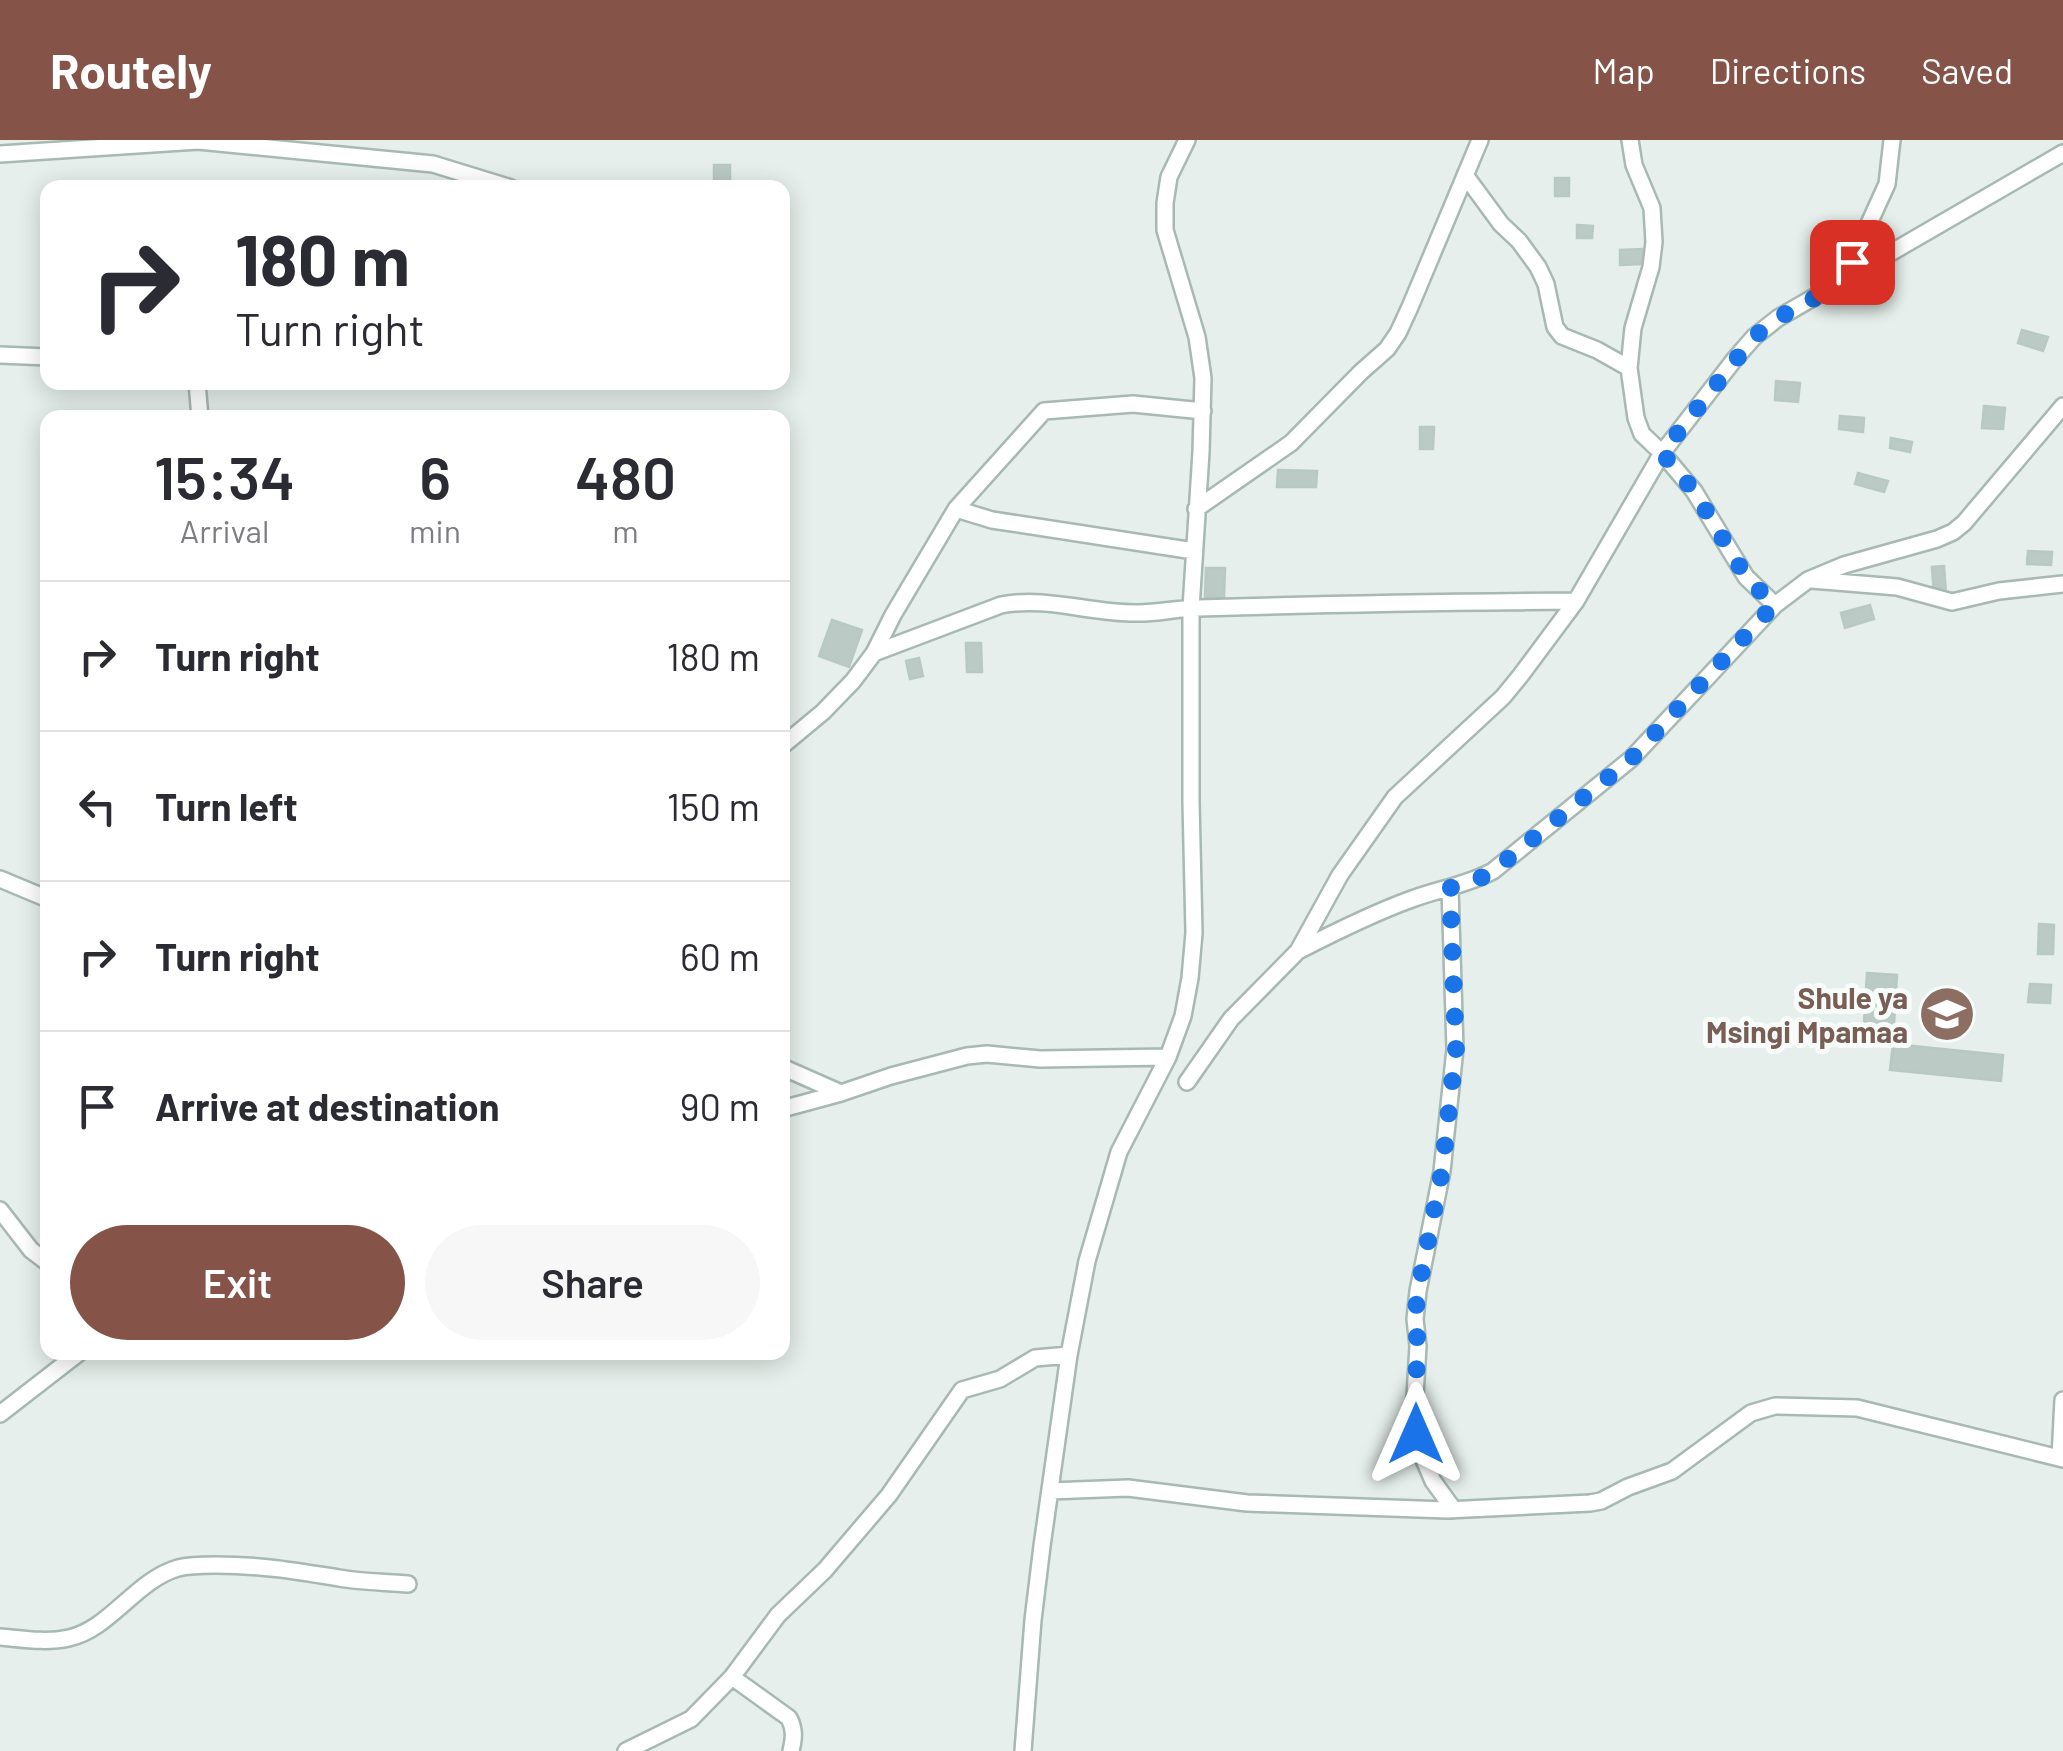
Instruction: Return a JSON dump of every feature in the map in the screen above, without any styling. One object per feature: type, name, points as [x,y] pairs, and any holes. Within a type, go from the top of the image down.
[{"type":"street","points":[[1023,1751],[1033,1620],[1069,1355],[1086,1262],[1119,1152],[1168,1057],[1183,1016],[1190,978],[1194,933],[1191,608],[1203,378],[1197,337],[1165,230],[1169,177],[1187,140]]},
{"type":"street","points":[[1196,509],[1291,443],[1387,350],[1404,320],[1480,140]]},
{"type":"street","points":[[1630,140],[1634,165],[1652,208],[1654,242],[1651,267],[1633,328],[1629,368],[1636,418],[1642,434],[1694,491],[1746,577],[1774,605]]},
{"type":"street","points":[[1842,283],[1887,184],[1892,140]]},
{"type":"street","points":[[0,154],[198,142],[433,164],[485,180]]},
{"type":"street","points":[[1187,1082],[1231,1018],[1298,951],[1340,875],[1396,797],[1503,697],[1576,601],[1662,453],[1754,337],[1778,318],[2063,153]]},
{"type":"street","points":[[1465,176],[1538,268],[1546,284],[1555,327],[1562,336],[1629,368]]},
{"type":"street","points":[[0,355],[40,357]]},
{"type":"street","points":[[790,739],[838,698],[874,653],[956,509],[1044,411],[1134,404],[1203,411]]},
{"type":"street","points":[[1298,951],[1410,900],[1477,880],[1493,871],[1631,759],[1774,605],[1808,580],[1844,565],[1914,547],[1953,532],[2063,406]]},
{"type":"street","points":[[956,509],[992,520],[1194,552]]},
{"type":"street","points":[[1808,580],[1877,584],[1952,602],[1999,590],[2063,584]]},
{"type":"street","points":[[874,653],[1001,605],[1019,602],[1049,602],[1112,614],[1346,603],[1576,601]]},
{"type":"street","points":[[0,879],[40,896]]},
{"type":"street","points":[[1450,888],[1456,1049],[1442,1171],[1418,1291],[1414,1412],[1422,1454],[1433,1480],[1454,1510]]},
{"type":"street","points":[[790,1107],[967,1056],[1168,1057]]},
{"type":"street","points":[[790,1071],[841,1093]]},
{"type":"street","points":[[0,1210],[40,1257]]},
{"type":"street","points":[[626,1751],[691,1719],[732,1677],[778,1615],[825,1570],[890,1495],[962,1390],[1000,1379],[1035,1358],[1069,1355]]},
{"type":"street","points":[[0,1414],[70,1360]]},
{"type":"street","points":[[1050,1490],[1128,1488],[1247,1503],[1454,1510],[1601,1502],[1628,1487],[1672,1472],[1751,1414],[1775,1406],[1857,1408],[2061,1458],[2063,1400]]},
{"type":"street","points":[[0,1637],[50,1641],[72,1638],[90,1630],[144,1586],[179,1568],[265,1567],[408,1584]]},
{"type":"street","points":[[732,1677],[790,1718],[795,1736],[791,1751]]},
{"type":"building","points":[[714,165],[730,165],[730,180],[714,180]]},
{"type":"building","points":[[1555,178],[1569,178],[1569,196],[1555,196]]},
{"type":"building","points":[[1577,225],[1593,226],[1592,238],[1577,238]]},
{"type":"building","points":[[1642,249],[1643,264],[1620,265],[1620,250]]},
{"type":"building","points":[[2022,330],[2048,337],[2043,351],[2018,343]]},
{"type":"building","points":[[1776,381],[1800,383],[1798,402],[1775,400]]},
{"type":"building","points":[[1984,406],[2005,408],[2003,429],[1982,428]]},
{"type":"building","points":[[1840,416],[1864,418],[1863,432],[1839,429]]},
{"type":"building","points":[[1420,427],[1434,427],[1433,449],[1420,449]]},
{"type":"building","points":[[1891,438],[1912,442],[1910,452],[1890,448]]},
{"type":"building","points":[[1278,470],[1317,471],[1316,487],[1277,487]]},
{"type":"building","points":[[1858,473],[1888,481],[1884,492],[1855,484]]},
{"type":"building","points":[[2028,551],[2052,552],[2051,565],[2027,564]]},
{"type":"building","points":[[1944,566],[1946,594],[1934,595],[1932,567]]},
{"type":"building","points":[[1206,568],[1225,568],[1224,598],[1205,597]]},
{"type":"building","points":[[1870,605],[1874,619],[1845,628],[1841,613]]},
{"type":"building","points":[[832,620],[862,630],[849,667],[819,656]]},
{"type":"building","points":[[966,643],[981,643],[982,672],[967,672]]},
{"type":"building","points":[[919,658],[923,676],[910,679],[906,661]]},
{"type":"building","points":[[2039,924],[2054,925],[2053,954],[2038,954]]},
{"type":"building","points":[[1867,973],[1897,975],[1893,1041],[1863,1040]]},
{"type":"building","points":[[2030,984],[2051,985],[2050,1003],[2028,1002]]},
{"type":"building","points":[[1893,1044],[2003,1055],[2001,1081],[1890,1070]]},
{"type":"place","name":"Shule ya Msingi Mpamaa","points":[[1947,1014]]},
{"type":"route","points":[[1416,1434],[1415,1318],[1442,1171],[1456,1049],[1450,888],[1493,871],[1631,759],[1774,605],[1746,577],[1694,491],[1662,453],[1754,337],[1778,318],[1842,283],[1852,262]]}]
